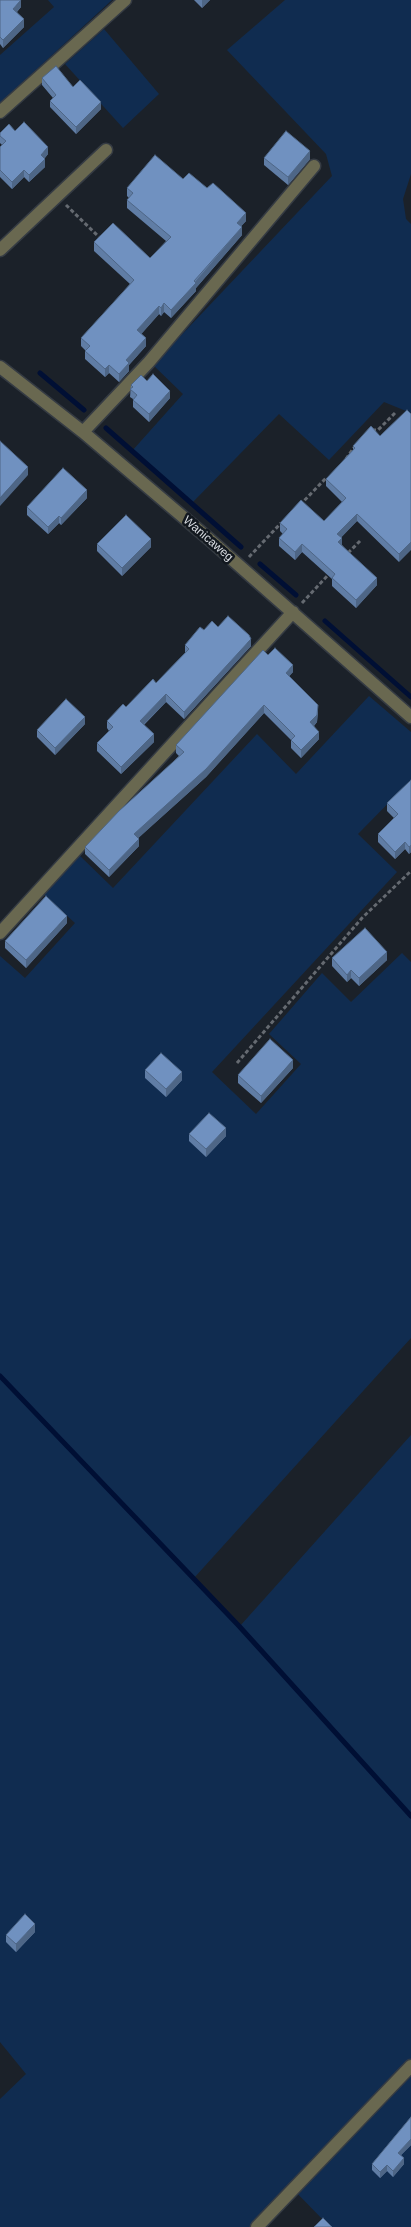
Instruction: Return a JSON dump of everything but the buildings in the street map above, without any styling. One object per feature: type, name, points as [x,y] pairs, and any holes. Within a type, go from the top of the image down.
[{"type":"street","points":[[0,112],[125,0]]},
{"type":"street","points":[[0,250],[106,150]]},
{"type":"street","points":[[83,432],[149,362],[314,166]]},
{"type":"street","name":"Wanicaweg","points":[[0,368],[83,432],[293,612],[411,717]]},
{"type":"street","points":[[0,933],[293,612]]},
{"type":"street","points":[[257,2227],[411,2066]]},
{"type":"path","points":[[57,196],[98,237]]},
{"type":"path","points":[[370,430],[378,430],[396,412]]},
{"type":"path","points":[[340,465],[359,442]]},
{"type":"path","points":[[299,505],[333,472]]},
{"type":"path","points":[[240,566],[286,519]]},
{"type":"path","points":[[347,554],[361,540]]},
{"type":"path","points":[[293,612],[334,569]]},
{"type":"path","points":[[237,1063],[362,918],[411,871]]},
{"type":"shaded area","points":[[48,0],[112,0],[0,103],[0,55],[54,7]]},
{"type":"shaded area","points":[[285,0],[411,0],[411,174],[403,199],[406,219],[411,224],[411,413],[384,402],[329,460],[279,414],[192,503],[132,451],[183,394],[153,365],[332,176],[326,154],[227,50]]},
{"type":"shaded area","points":[[104,29],[159,94],[123,128],[65,64]]},
{"type":"shaded area","points":[[369,696],[411,732],[411,780],[358,834],[397,872],[212,1072],[256,1114],[301,1064],[269,1034],[322,973],[351,1002],[402,953],[411,962],[411,1338],[194,1578],[240,1626],[411,1435],[411,2227],[330,2227],[291,2187],[250,2227],[0,2227],[0,2099],[26,2074],[0,2042],[0,956],[25,978],[75,923],[43,894],[78,854],[113,888],[257,734],[296,774]]},
{"type":"waterway","points":[[40,373],[84,410]]},
{"type":"waterway","points":[[106,428],[241,547]]},
{"type":"waterway","points":[[260,564],[296,595]]},
{"type":"waterway","points":[[325,621],[411,697]]},
{"type":"waterway","points":[[0,1376],[239,1626],[411,1816]]}]
